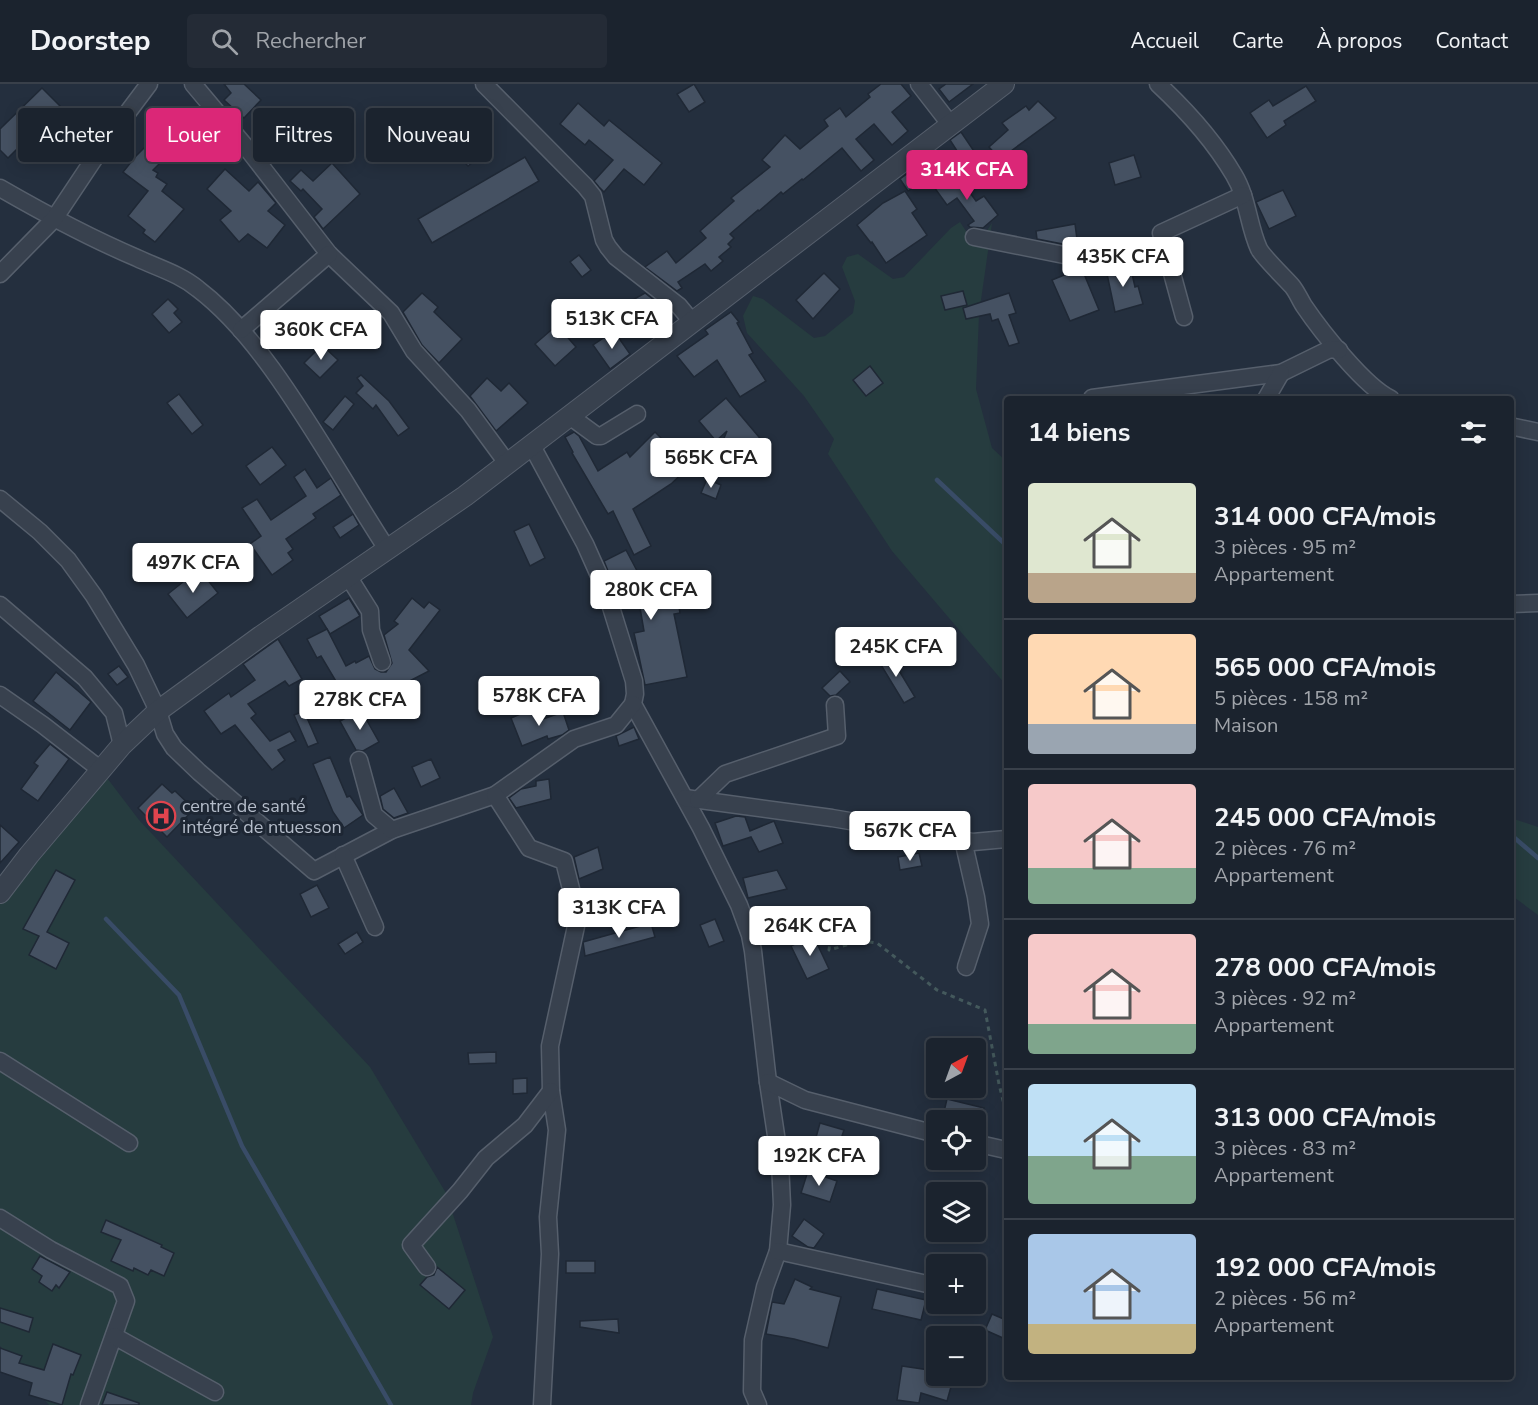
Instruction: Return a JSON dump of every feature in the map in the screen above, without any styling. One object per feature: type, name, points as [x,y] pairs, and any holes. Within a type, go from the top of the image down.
[{"type":"street","points":[[0,274],[54,219],[104,144],[149,84]]},
{"type":"street","points":[[193,84],[250,152],[329,254],[391,313],[414,351],[468,410],[507,463]]},
{"type":"street","points":[[484,84],[593,196],[604,240],[616,257],[672,300],[693,323]]},
{"type":"street","points":[[919,84],[950,124]]},
{"type":"street","points":[[0,893],[122,745],[158,711],[252,642],[465,496],[1004,84]]},
{"type":"street","points":[[1158,84],[1178,103],[1221,155],[1236,178],[1244,195],[1261,253],[1295,289],[1304,306],[1339,350],[1376,391],[1385,396]]},
{"type":"street","points":[[0,188],[54,219],[168,270],[198,289],[241,330],[264,358],[308,419],[387,549]]},
{"type":"street","points":[[1185,317],[1161,233],[1244,195]]},
{"type":"street","points":[[974,237],[1084,259],[1165,249]]},
{"type":"street","points":[[241,330],[329,254]]},
{"type":"street","points":[[1107,396],[1281,373],[1330,349],[1339,350]]},
{"type":"street","points":[[1268,396],[1281,373]]},
{"type":"street","points":[[571,417],[597,436],[601,436],[637,414]]},
{"type":"street","points":[[1514,427],[1538,432]]},
{"type":"street","points":[[0,499],[40,532],[68,560],[118,634],[158,711],[165,734],[174,748],[314,871],[392,830],[495,795],[574,740],[616,725],[633,704],[634,681],[606,591],[585,544],[532,446]]},
{"type":"street","points":[[348,576],[370,611],[370,630],[382,662]]},
{"type":"street","points":[[1514,604],[1538,603]]},
{"type":"street","points":[[0,605],[85,678],[114,713],[122,745]]},
{"type":"street","points":[[0,695],[43,725],[100,771]]},
{"type":"street","points":[[633,704],[692,799],[739,905],[753,951],[780,1162],[782,1205],[778,1251],[765,1287],[753,1340],[752,1391],[758,1405]]},
{"type":"street","points":[[692,799],[725,774],[837,736],[835,705]]},
{"type":"street","points":[[359,760],[374,815],[392,830]]},
{"type":"street","points":[[495,795],[529,848],[564,861],[578,917],[549,1046],[551,1090],[557,1130],[548,1217],[550,1254],[542,1405]]},
{"type":"street","points":[[692,799],[832,818],[973,842],[1004,839]]},
{"type":"street","points":[[963,840],[980,924],[966,967]]},
{"type":"street","points":[[343,855],[375,927]]},
{"type":"street","points":[[0,1061],[129,1143]]},
{"type":"street","points":[[768,1082],[805,1100],[926,1131]]},
{"type":"street","points":[[427,1267],[411,1245],[460,1191],[486,1158],[525,1125],[551,1090]]},
{"type":"street","points":[[986,1145],[1004,1150]]},
{"type":"street","points":[[0,1218],[51,1250],[120,1286],[126,1300],[88,1405]]},
{"type":"street","points":[[778,1251],[926,1284]]},
{"type":"street","points":[[114,1336],[215,1392]]},
{"type":"path","points":[[739,905],[782,916],[795,924],[832,924],[829,950],[861,941],[877,943],[937,990],[985,1010],[1004,1105]]},
{"type":"green space","points":[[960,222],[970,237],[982,238],[992,223],[979,314],[976,389],[992,448],[1004,459],[1004,683],[892,551],[828,454],[834,439],[804,396],[747,333],[743,316],[753,296],[763,299],[814,338],[825,336],[853,313],[855,301],[842,267],[847,257],[858,254],[893,279],[904,277],[951,228]]},
{"type":"green space","points":[[101,770],[139,820],[370,1067],[446,1193],[493,1337],[471,1405],[49,1405],[0,1346],[0,893]]},
{"type":"green space","points":[[1514,819],[1538,827],[1538,915],[1514,897]]},
{"type":"building","points":[[224,84],[244,84],[261,100],[244,118],[241,115],[241,108],[233,108],[224,100],[231,93]]},
{"type":"building","points":[[694,84],[705,102],[689,112],[677,94]]},
{"type":"building","points":[[881,84],[901,84],[911,96],[892,112],[908,131],[892,145],[874,124],[856,139],[874,160],[861,171],[842,148],[803,180],[783,194],[781,192],[730,234],[734,238],[728,244],[731,247],[719,257],[723,261],[711,271],[705,264],[678,282],[682,288],[677,291],[645,267],[667,251],[676,263],[706,238],[700,231],[734,201],[731,198],[770,167],[762,160],[785,135],[800,149],[828,126],[824,120],[840,108],[846,117],[870,97],[868,94]]},
{"type":"building","points":[[946,84],[973,84],[949,102],[939,89]]},
{"type":"building","points":[[1306,86],[1316,101],[1284,121],[1286,125],[1267,138],[1250,113],[1269,100],[1273,106]]},
{"type":"building","points":[[42,88],[60,106],[58,108],[22,108]]},
{"type":"building","points":[[1038,101],[1056,118],[1000,159],[989,147],[1008,130],[1002,123],[1026,106],[1029,110]]},
{"type":"building","points":[[578,103],[604,126],[609,120],[662,163],[644,185],[624,169],[604,192],[594,181],[613,160],[589,140],[585,145],[560,124]]},
{"type":"building","points":[[18,111],[18,148],[8,158],[0,150],[0,129]]},
{"type":"building","points":[[961,132],[982,163],[970,171],[950,140]]},
{"type":"building","points":[[146,146],[146,162],[161,162],[153,170],[158,173],[156,177],[167,184],[162,191],[184,209],[155,242],[143,233],[145,230],[128,216],[148,191],[123,172],[131,162],[134,162],[136,156]]},
{"type":"building","points":[[1134,155],[1141,177],[1115,185],[1109,163]]},
{"type":"building","points":[[525,157],[539,181],[432,243],[418,219]]},
{"type":"building","points":[[332,163],[360,194],[323,229],[314,217],[322,209],[303,189],[301,191],[290,181],[301,170],[313,181]]},
{"type":"building","points":[[920,164],[929,177],[908,191],[900,179]]},
{"type":"building","points":[[225,169],[249,191],[258,182],[276,203],[268,211],[285,225],[267,248],[248,234],[239,242],[220,220],[231,211],[207,189]]},
{"type":"building","points":[[955,172],[976,201],[984,196],[998,215],[983,228],[970,227],[968,225],[974,221],[957,198],[947,205],[934,187]]},
{"type":"building","points":[[1283,190],[1296,216],[1269,229],[1256,202]]},
{"type":"building","points":[[905,191],[917,209],[912,213],[927,235],[886,263],[857,225],[883,203]]},
{"type":"building","points":[[1075,224],[1078,247],[1037,239],[1036,231]]},
{"type":"building","points":[[579,255],[591,270],[582,277],[570,262]]},
{"type":"building","points":[[1130,265],[1135,287],[1138,286],[1143,304],[1115,312],[1106,269]]},
{"type":"building","points":[[1082,269],[1099,310],[1070,321],[1052,280],[1069,273],[1068,270]]},
{"type":"building","points":[[824,273],[840,289],[813,319],[796,300]]},
{"type":"building","points":[[963,291],[967,305],[945,310],[941,296]]},
{"type":"building","points":[[422,293],[438,307],[434,312],[462,339],[439,363],[422,345],[403,312]]},
{"type":"building","points":[[645,293],[659,304],[654,307],[659,316],[643,325],[629,302]]},
{"type":"building","points":[[1009,293],[1016,313],[1009,315],[1019,343],[1009,346],[998,319],[992,321],[990,314],[966,319],[963,308]]},
{"type":"building","points":[[168,299],[178,309],[174,313],[182,322],[169,333],[152,314]]},
{"type":"building","points":[[731,312],[739,322],[737,323],[753,353],[749,355],[766,381],[740,397],[717,360],[694,377],[677,356],[708,334],[705,330]]},
{"type":"building","points":[[557,325],[576,347],[555,366],[535,344]]},
{"type":"building","points":[[614,331],[630,354],[610,369],[593,345]]},
{"type":"building","points":[[322,345],[338,360],[320,378],[304,363]]},
{"type":"building","points":[[870,366],[883,383],[866,396],[853,380]]},
{"type":"building","points":[[361,375],[389,401],[409,428],[398,436],[376,405],[373,409],[356,393],[363,386],[357,378]]},
{"type":"building","points":[[487,378],[501,391],[509,383],[528,403],[496,431],[470,396]]},
{"type":"building","points":[[179,394],[203,425],[192,434],[167,403]]},
{"type":"building","points":[[345,396],[354,404],[333,430],[323,422]]},
{"type":"building","points":[[726,398],[764,443],[731,471],[717,455],[727,431],[716,441],[699,421]]},
{"type":"building","points":[[574,432],[579,436],[598,471],[627,452],[630,457],[655,432],[671,448],[678,441],[696,460],[671,484],[633,509],[651,546],[634,555],[613,511],[608,514],[572,453],[565,437]]},
{"type":"building","points":[[272,447],[286,465],[260,485],[246,466]]},
{"type":"building","points":[[305,469],[317,488],[331,478],[341,495],[313,514],[316,518],[286,539],[293,549],[288,553],[293,560],[272,575],[250,544],[261,536],[242,508],[257,499],[271,520],[306,496],[294,477]]},
{"type":"building","points":[[707,479],[721,485],[716,499],[701,493]]},
{"type":"building","points":[[353,514],[359,525],[340,538],[333,527]]},
{"type":"building","points":[[529,524],[545,558],[530,566],[514,531]]},
{"type":"building","points":[[626,550],[644,584],[668,580],[669,585],[675,584],[680,613],[674,614],[687,677],[645,685],[634,633],[644,631],[638,596],[620,601],[604,561]]},
{"type":"building","points":[[199,569],[218,593],[187,618],[168,594]]},
{"type":"building","points":[[349,598],[360,616],[330,634],[319,616]]},
{"type":"building","points":[[412,598],[424,608],[429,602],[440,610],[409,650],[429,671],[400,686],[399,682],[353,710],[321,656],[317,658],[307,639],[327,629],[346,666],[369,656],[375,669],[386,672],[392,663],[384,635],[398,624],[394,621]]},
{"type":"building","points":[[278,639],[302,679],[289,686],[285,681],[248,704],[256,714],[251,718],[270,741],[290,731],[296,741],[278,750],[285,760],[272,770],[235,725],[221,734],[204,711],[229,693],[231,697],[255,680],[243,664]]},
{"type":"building","points":[[889,654],[915,697],[904,703],[878,660]]},
{"type":"building","points":[[119,666],[128,677],[117,685],[108,674]]},
{"type":"building","points":[[840,671],[850,682],[836,695],[830,696],[822,688]]},
{"type":"building","points":[[56,672],[91,702],[70,730],[33,701]]},
{"type":"building","points":[[532,709],[537,721],[563,712],[569,730],[562,735],[548,739],[547,736],[522,746],[511,718]]},
{"type":"building","points":[[361,710],[379,742],[363,751],[356,750],[340,721]]},
{"type":"building","points":[[304,711],[318,743],[308,747],[294,715]]},
{"type":"building","points":[[634,727],[639,739],[619,746],[616,736]]},
{"type":"building","points":[[50,744],[69,759],[38,801],[21,789],[38,766],[34,763]]},
{"type":"building","points":[[330,757],[347,797],[350,796],[363,815],[344,828],[333,812],[313,764]]},
{"type":"building","points":[[431,759],[440,778],[421,787],[412,767]]},
{"type":"building","points":[[549,779],[551,799],[516,808],[509,798],[521,789],[536,786],[536,781]]},
{"type":"building","points":[[162,784],[172,793],[175,791],[194,809],[167,837],[138,808]]},
{"type":"building","points":[[394,788],[408,813],[394,818],[383,809],[380,796]]},
{"type":"building","points":[[736,816],[745,817],[750,831],[774,821],[783,843],[759,852],[751,837],[723,846],[715,823]]},
{"type":"building","points":[[0,825],[19,842],[0,863]]},
{"type":"building","points":[[598,847],[603,869],[579,879],[574,857]]},
{"type":"building","points":[[919,853],[922,866],[900,870],[898,857]]},
{"type":"building","points":[[56,870],[75,880],[47,932],[69,943],[56,969],[29,955],[39,936],[23,929]]},
{"type":"building","points":[[777,870],[787,889],[748,898],[743,878]]},
{"type":"building","points":[[317,885],[329,908],[311,917],[300,894]]},
{"type":"building","points":[[715,919],[724,941],[709,947],[700,925]]},
{"type":"building","points":[[651,923],[655,937],[585,956],[583,942]]},
{"type":"building","points":[[357,932],[363,942],[345,954],[338,944]]},
{"type":"building","points":[[813,935],[829,969],[807,979],[791,946]]},
{"type":"building","points":[[496,1052],[496,1063],[469,1064],[468,1053]]},
{"type":"building","points":[[527,1078],[527,1093],[513,1094],[513,1079]]},
{"type":"building","points":[[947,1099],[984,1108],[984,1110],[944,1110]]},
{"type":"building","points":[[820,1123],[844,1130],[838,1148],[815,1141]]},
{"type":"building","points":[[808,1171],[837,1181],[830,1202],[801,1193]]},
{"type":"building","points":[[804,1219],[824,1234],[814,1248],[808,1247],[792,1236]]},
{"type":"building","points":[[106,1220],[162,1245],[161,1247],[174,1253],[164,1276],[151,1270],[148,1275],[134,1268],[133,1271],[111,1261],[121,1240],[101,1232]]},
{"type":"building","points":[[40,1256],[70,1272],[59,1288],[56,1285],[52,1291],[39,1282],[42,1276],[32,1269]]},
{"type":"building","points":[[566,1261],[595,1261],[595,1273],[566,1273]]},
{"type":"building","points":[[437,1267],[465,1290],[449,1309],[420,1285],[427,1277],[434,1275]]},
{"type":"building","points":[[795,1279],[812,1287],[810,1289],[841,1297],[828,1348],[766,1334],[772,1302],[784,1304]]},
{"type":"building","points":[[877,1289],[926,1300],[921,1320],[872,1309]]},
{"type":"building","points":[[0,1308],[33,1318],[29,1332],[0,1322]]},
{"type":"building","points":[[992,1314],[1004,1319],[1003,1338],[986,1330]]},
{"type":"building","points":[[618,1319],[619,1333],[580,1327],[580,1321]]},
{"type":"building","points":[[53,1344],[81,1355],[73,1375],[71,1374],[62,1405],[29,1395],[32,1383],[0,1372],[0,1348],[22,1356],[19,1363],[44,1370]]},
{"type":"building","points":[[902,1366],[926,1370],[926,1386],[951,1386],[947,1401],[921,1393],[919,1403],[897,1400]]},
{"type":"building","points":[[107,1392],[139,1403],[139,1405],[102,1405]]},
{"type":"waterway","points":[[937,480],[1004,543]]},
{"type":"waterway","points":[[1514,837],[1538,858]]},
{"type":"waterway","points":[[106,919],[179,995],[242,1146],[391,1405]]},
{"type":"place","name":"centre de santé intégré de ntuesson","points":[[161,816]]}]
